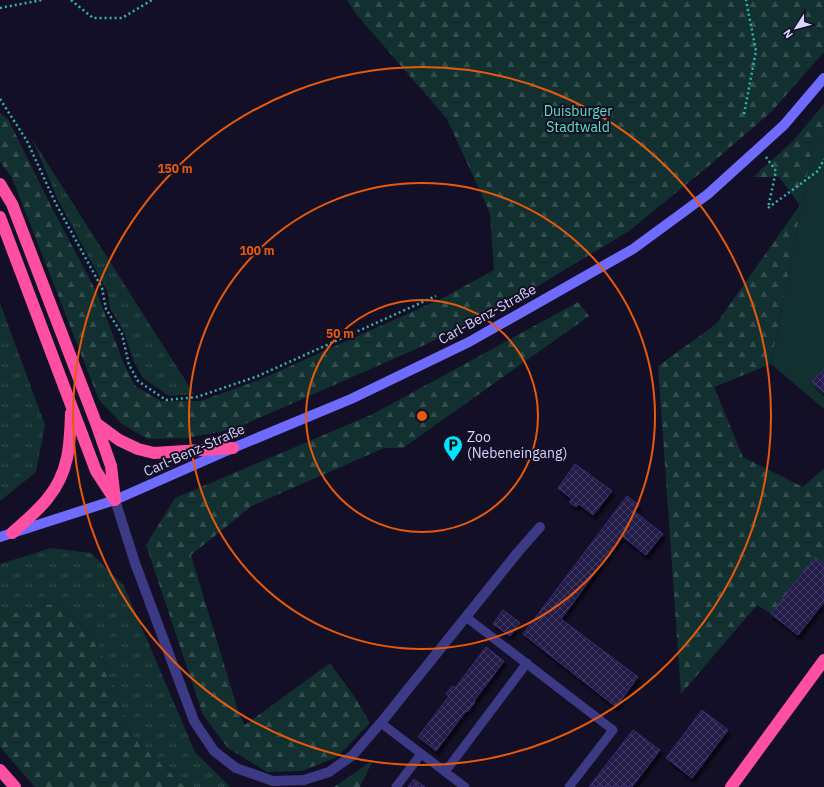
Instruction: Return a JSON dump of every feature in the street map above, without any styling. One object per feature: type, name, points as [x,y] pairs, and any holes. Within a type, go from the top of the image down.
[{"type":"highway","points":[[0,184],[12,204],[96,423],[110,466],[115,500]]},
{"type":"highway","points":[[0,217],[96,471],[115,500]]},
{"type":"highway","points":[[12,533],[48,498],[61,477],[67,462],[70,440],[71,406]]},
{"type":"highway","points":[[96,423],[125,443],[138,449],[154,453],[233,448]]},
{"type":"highway","points":[[731,787],[824,660]]},
{"type":"highway","points":[[0,770],[15,787]]},
{"type":"main road","name":"Carl-Benz-Straße","points":[[0,537],[115,500],[233,448],[351,399],[469,342],[633,249],[708,194],[784,125],[824,78]]},
{"type":"street","points":[[115,500],[135,563],[194,721],[214,751],[236,768],[273,781],[304,780],[329,772],[353,755],[381,723],[518,552],[540,527]]},
{"type":"lane","points":[[466,617],[613,730],[569,787]]},
{"type":"lane","points":[[445,772],[527,663]]},
{"type":"lane","points":[[381,723],[465,787]]},
{"type":"lane","points":[[396,787],[420,754]]},
{"type":"path","points":[[0,8],[42,0]]},
{"type":"path","points":[[71,0],[93,18],[122,18],[152,0]]},
{"type":"path","points":[[744,114],[756,51],[746,0]]},
{"type":"path","points":[[0,99],[27,141],[56,204],[102,288],[106,309],[122,334],[129,365],[138,381],[166,400],[197,397],[258,376],[436,296]]},
{"type":"path","points":[[759,148],[776,171],[768,208],[818,170],[824,159]]},
{"type":"green space","name":"Duisburger Stadtwald","points":[[347,0],[824,0],[824,52],[772,111],[704,170],[629,231],[505,306],[416,349],[234,429],[187,438],[148,439],[122,424],[99,400],[12,178],[0,162],[0,113],[8,119],[52,208],[97,293],[124,364],[135,386],[161,401],[201,401],[259,380],[443,298],[494,270],[490,213],[447,119],[357,15]]},
{"type":"green space","points":[[824,104],[824,136],[820,139],[811,156],[771,364],[714,387],[743,457],[803,487],[824,468],[824,564],[815,557],[771,614],[757,605],[681,694],[658,366],[716,324],[800,205],[779,177],[753,177],[793,141]]},
{"type":"green space","points":[[824,136],[824,409],[771,364],[811,156],[820,139]]},
{"type":"green space","points":[[32,139],[194,394],[169,396],[143,378],[134,362],[124,332],[110,308],[107,291],[58,200]]},
{"type":"green space","points":[[578,302],[589,316],[403,448],[384,448],[252,506],[191,555],[239,714],[245,725],[330,663],[356,699],[370,723],[337,757],[302,771],[267,772],[228,748],[203,715],[146,545],[175,498],[373,414]]},
{"type":"green space","points":[[0,303],[45,425],[36,472],[0,501]]},
{"type":"green space","points":[[51,548],[91,553],[124,586],[195,752],[230,787],[185,787],[131,734],[95,636],[55,603],[0,617],[0,564]]},
{"type":"green space","points":[[55,603],[95,636],[131,734],[185,787],[35,787],[0,747],[0,617]]},
{"type":"green space","points":[[373,760],[360,787],[334,787]]},
{"type":"building","points":[[823,370],[824,371],[824,393],[812,382]]},
{"type":"building","points":[[575,464],[612,491],[593,515],[579,504],[576,507],[569,502],[572,499],[558,488]]},
{"type":"building","points":[[627,496],[639,505],[634,511],[663,534],[646,555],[622,536],[561,619],[638,677],[616,707],[523,634]]},
{"type":"building","points":[[815,557],[824,564],[824,602],[798,635],[771,614]]},
{"type":"building","points":[[503,610],[520,623],[510,636],[493,624]]},
{"type":"building","points":[[486,647],[504,661],[474,701],[475,702],[467,712],[466,711],[436,751],[418,737],[449,696],[446,694],[452,686],[455,688]]},
{"type":"building","points":[[702,710],[728,730],[692,778],[666,758]]},
{"type":"building","points":[[633,730],[660,750],[632,787],[589,787]]},
{"type":"building","points":[[414,779],[425,787],[408,787]]},
{"type":"place","name":"Zoo (Nebeneingang)","points":[[453,462]]}]
